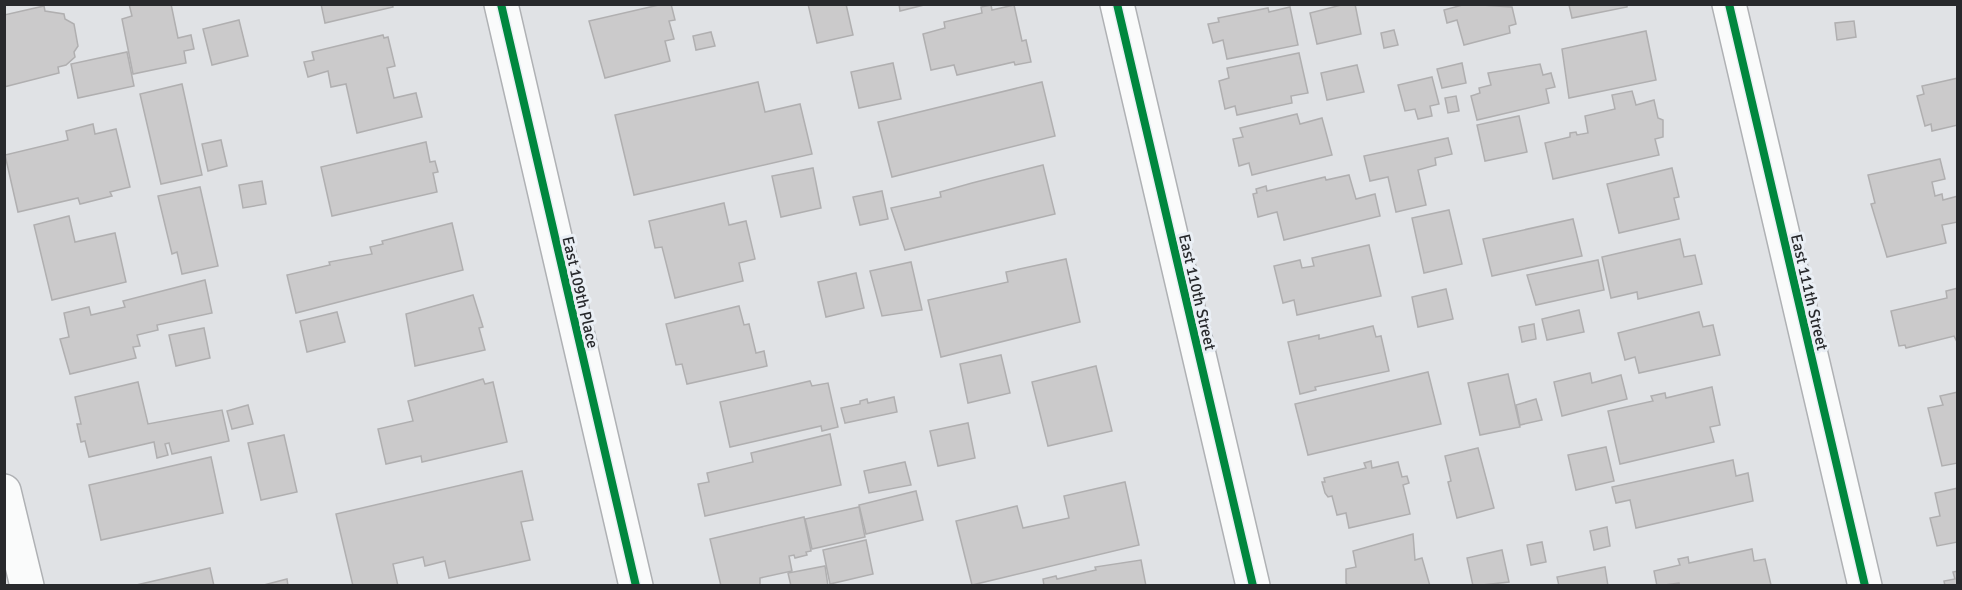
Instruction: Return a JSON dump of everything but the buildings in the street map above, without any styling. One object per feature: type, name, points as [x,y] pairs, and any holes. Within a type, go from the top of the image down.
[{"type":"street","name":"East 109th Place","points":[[501,4],[636,585]]},
{"type":"street","name":"East 110th Street","points":[[1117,4],[1253,585]]},
{"type":"street","name":"East 111th Street","points":[[1729,4],[1865,585]]},
{"type":"street","points":[[4,491],[27,585]]},
{"type":"cycle path","points":[[501,4],[636,586]]},
{"type":"cycle path","points":[[1117,4],[1253,586]]},
{"type":"cycle path","points":[[1729,4],[1865,586]]}]
